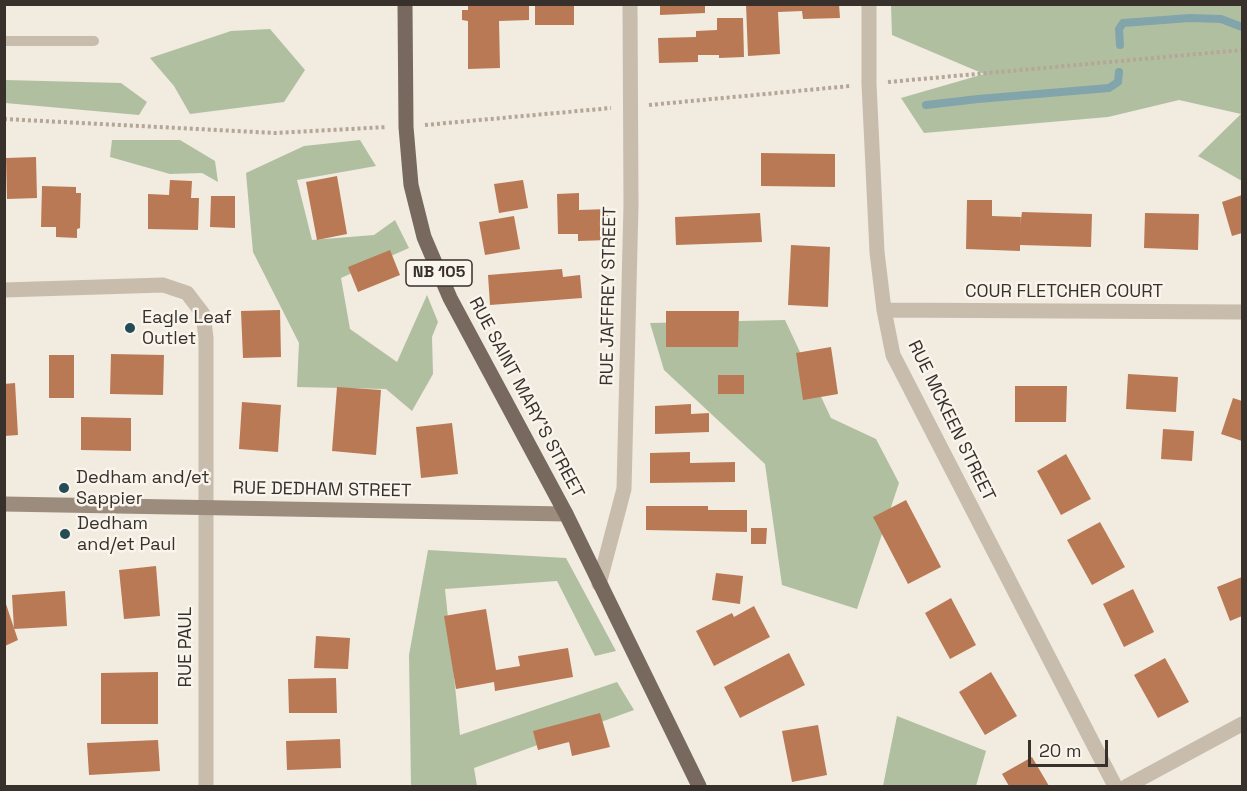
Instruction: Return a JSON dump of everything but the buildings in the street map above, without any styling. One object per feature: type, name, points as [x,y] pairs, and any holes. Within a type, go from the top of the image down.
[{"type":"main road","name":"RUE SAINT MARY'S STREET","points":[[405,4],[406,127],[411,185],[424,237],[450,298],[566,514],[699,786]]},
{"type":"street","name":"RUE JAFFREY STREET","points":[[599,584],[624,489],[631,217],[630,4]]},
{"type":"street","name":"RUE MCKEEN STREET","points":[[869,4],[870,118],[877,252],[893,356],[1115,786]]},
{"type":"street","name":"RUE PAUL","points":[[4,290],[163,285],[187,293],[203,314],[206,338],[206,786]]},
{"type":"street","name":"COUR FLETCHER COURT","points":[[885,310],[1242,312]]},
{"type":"street","name":"RUE DEDHAM STREET","points":[[4,504],[566,514]]},
{"type":"street","points":[[1127,786],[1242,724]]},
{"type":"lane","points":[[4,41],[94,41]]},
{"type":"green space","points":[[891,5],[1242,5],[1242,181],[1198,156],[1241,114],[1179,100],[1108,117],[924,133],[901,98],[984,74],[892,35]]},
{"type":"green space","points":[[270,29],[305,70],[284,102],[190,114],[174,86],[150,58],[231,31]]},
{"type":"green space","points":[[5,80],[121,83],[147,102],[139,115],[5,103]]},
{"type":"green space","points":[[112,140],[180,140],[215,161],[218,182],[202,173],[170,174],[110,157]]},
{"type":"green space","points":[[360,140],[376,166],[297,180],[312,240],[374,235],[395,220],[409,248],[341,278],[350,329],[397,362],[427,295],[438,322],[432,337],[433,374],[412,411],[386,389],[297,387],[299,343],[253,252],[246,173],[304,146]]},
{"type":"green space","points":[[785,320],[831,418],[876,439],[899,483],[857,609],[782,585],[765,464],[664,370],[650,323]]},
{"type":"green space","points":[[428,550],[566,558],[616,651],[595,656],[557,581],[445,589],[460,735],[617,682],[634,710],[474,768],[477,786],[411,786],[409,655]]},
{"type":"green space","points":[[897,716],[986,751],[976,786],[883,786]]},
{"type":"waterway","points":[[1120,45],[1119,29],[1123,23],[1190,18],[1221,19],[1242,27]]},
{"type":"waterway","points":[[926,105],[1109,88],[1118,82],[1119,72]]},
{"type":"place","name":"Eagle Leaf Outlet","points":[[130,328]]},
{"type":"place","name":"Dedham and/et Sappier","points":[[64,488]]},
{"type":"place","name":"Dedham and/et Paul","points":[[65,534]]}]
